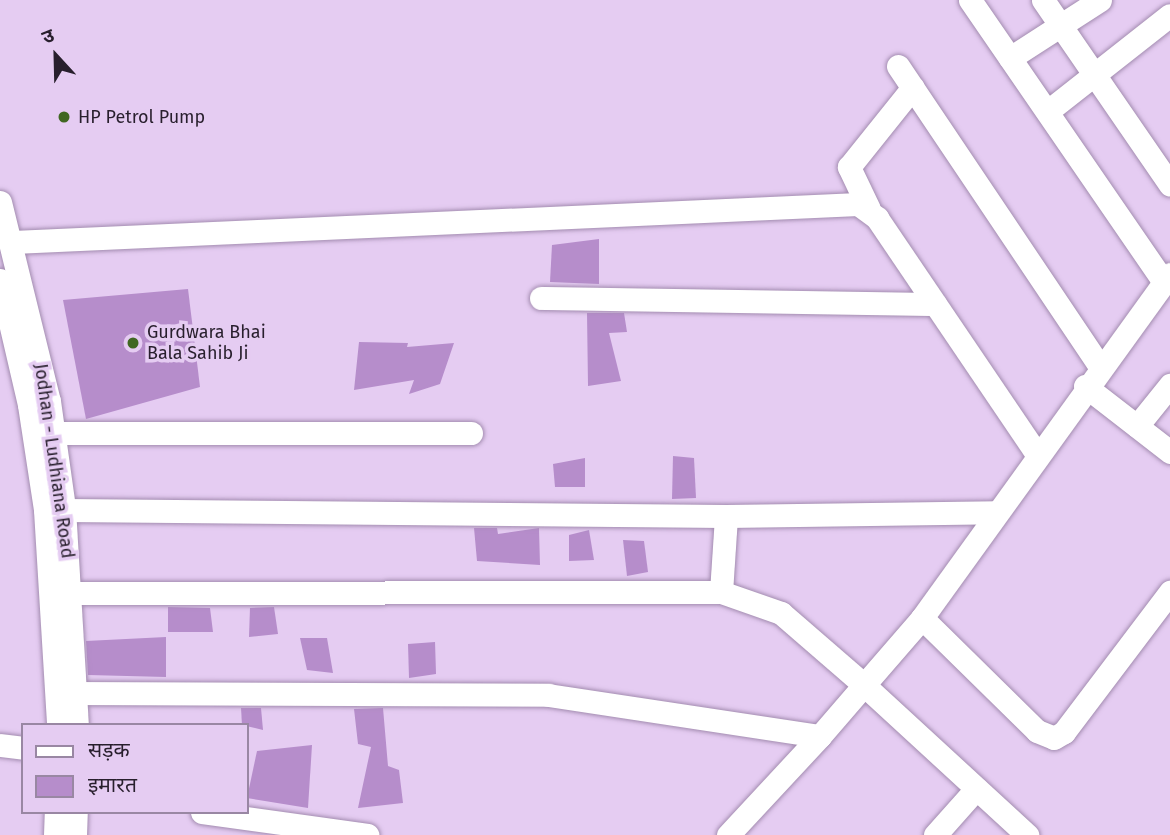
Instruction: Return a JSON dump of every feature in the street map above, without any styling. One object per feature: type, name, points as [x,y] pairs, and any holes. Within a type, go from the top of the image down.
[{"type":"street","points":[[728,835],[820,736],[922,618],[1099,365],[1167,278],[970,0]]},
{"type":"street","points":[[1043,0],[1096,72],[1170,185]]},
{"type":"street","points":[[1010,58],[1100,0]]},
{"type":"street","points":[[1048,111],[1170,15]]},
{"type":"street","points":[[898,66],[1099,365]]},
{"type":"street","points":[[912,87],[849,167],[869,209],[1037,454]]},
{"type":"street","name":"Jodhan - Ludhiana Road","points":[[0,202],[13,242],[53,433],[72,593],[77,723]]},
{"type":"street","points":[[13,242],[833,204],[869,209]]},
{"type":"street","name":"Jodhan - Ludhiana Road","points":[[0,280],[29,405],[45,510],[58,723]]},
{"type":"street","points":[[541,298],[935,304]]},
{"type":"street","points":[[1137,426],[1170,385]]},
{"type":"street","points":[[1085,386],[1170,452]]},
{"type":"street","points":[[53,433],[471,433]]},
{"type":"street","points":[[64,510],[726,516],[997,512]]},
{"type":"street","points":[[721,592],[726,516]]},
{"type":"street","points":[[72,593],[721,592],[781,613],[864,685],[1027,835]]},
{"type":"street","points":[[922,618],[1037,731],[1054,738],[1170,592]]},
{"type":"street","points":[[77,693],[548,695],[820,736]]},
{"type":"street","points":[[0,745],[21,748]]},
{"type":"street","points":[[935,835],[976,789]]},
{"type":"street","points":[[55,835],[56,814]]},
{"type":"street","points":[[75,835],[76,814]]},
{"type":"street","points":[[216,814],[367,835]]},
{"type":"building","points":[[599,239],[599,284],[550,282],[552,245]]},
{"type":"building","name":"Gurdwara Bhai Bala Sahib Ji","points":[[188,289],[200,387],[86,419],[63,300]]},
{"type":"building","points":[[587,313],[624,313],[627,332],[609,333],[621,381],[588,386]]},
{"type":"building","points":[[359,342],[408,343],[407,347],[454,343],[440,384],[409,394],[414,380],[354,390]]},
{"type":"building","points":[[673,456],[694,458],[696,498],[672,499]]},
{"type":"building","points":[[585,458],[585,487],[555,487],[553,464]]},
{"type":"building","points":[[474,528],[497,528],[498,534],[539,528],[540,565],[477,561]]},
{"type":"building","points":[[589,530],[594,560],[569,561],[569,535]]},
{"type":"building","points":[[623,540],[644,541],[648,572],[627,576]]},
{"type":"building","points":[[168,607],[210,608],[213,632],[168,632]]},
{"type":"building","points":[[274,607],[278,634],[249,637],[250,608]]},
{"type":"building","points":[[166,637],[166,677],[88,675],[86,641]]},
{"type":"building","points":[[300,638],[327,638],[333,673],[307,670]]},
{"type":"building","points":[[435,642],[436,674],[409,678],[408,644]]},
{"type":"building","points":[[241,708],[261,708],[263,730],[242,723]]},
{"type":"building","points":[[383,708],[388,766],[399,770],[403,803],[358,808],[371,747],[358,744],[354,709]]},
{"type":"building","points":[[312,745],[308,808],[248,798],[257,751]]},
{"type":"place","name":"HP Petrol Pump","points":[[64,117]]},
{"type":"place","name":"Gurdwara Bhai Bala Sahib Ji","points":[[133,343]]}]
